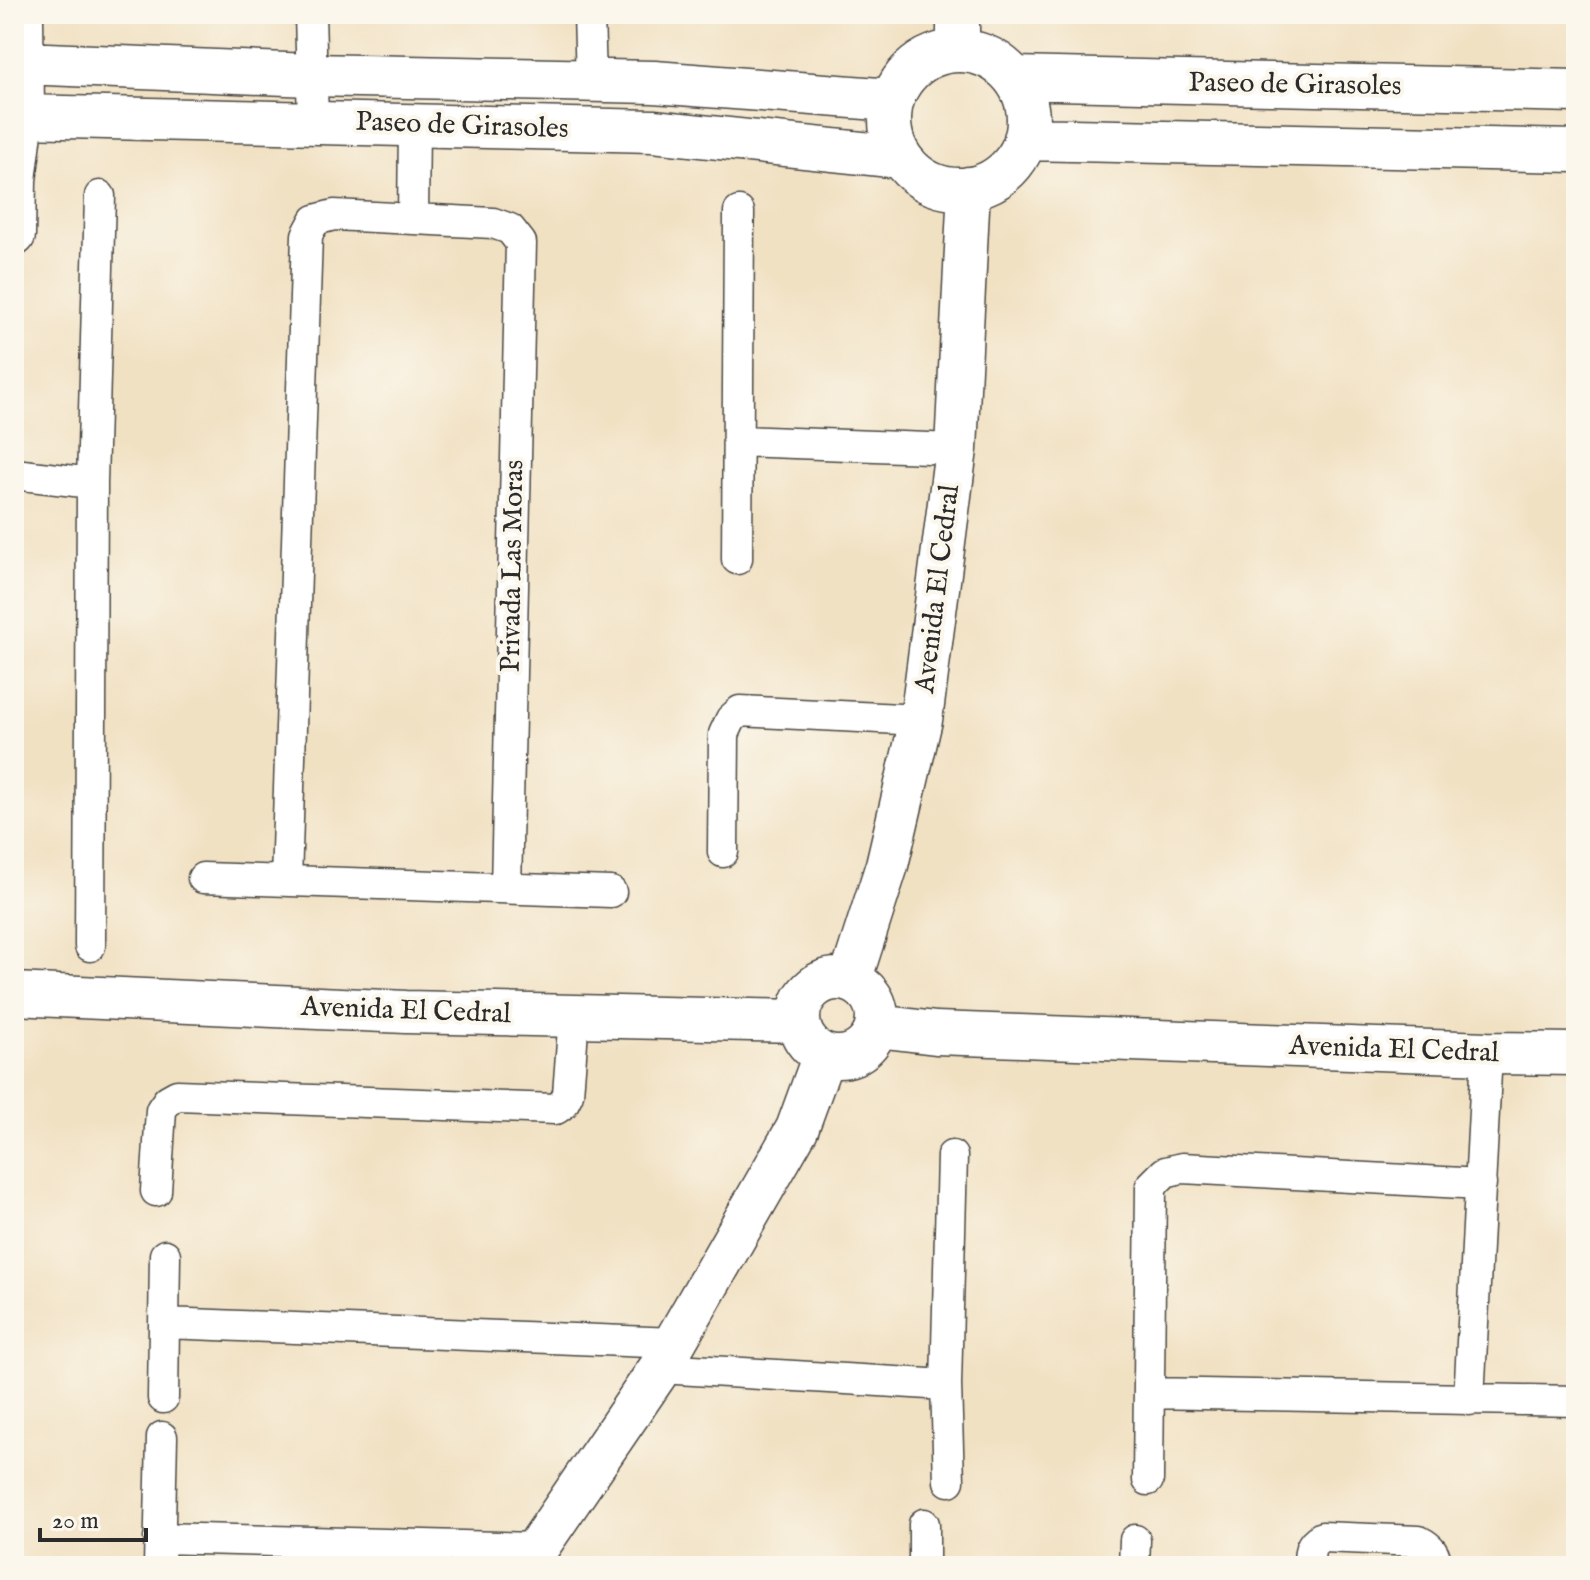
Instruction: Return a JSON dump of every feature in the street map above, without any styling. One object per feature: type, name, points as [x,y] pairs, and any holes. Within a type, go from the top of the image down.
[{"type":"street","points":[[14,235],[15,180],[23,116],[22,14]]},
{"type":"street","points":[[310,14],[313,121]]},
{"type":"street","points":[[589,14],[591,81]]},
{"type":"street","points":[[958,32],[979,54],[998,63],[1014,78],[1024,97],[1028,118],[1025,139],[1017,157],[1004,172],[988,182],[969,188],[949,188],[913,172],[900,157],[892,139],[889,119],[899,84],[910,70],[940,53],[958,32]]},
{"type":"street","name":"Paseo de Girasoles","points":[[23,63],[310,75],[654,82],[892,100]]},
{"type":"street","name":"Paseo de Girasoles","points":[[1014,78],[1576,91]]},
{"type":"street","points":[[653,131],[654,82]]},
{"type":"street","name":"Paseo de Girasoles","points":[[23,116],[653,131],[900,157]]},
{"type":"street","points":[[286,881],[307,235],[315,220],[334,215],[413,219],[414,124]]},
{"type":"street","points":[[1025,139],[1576,151]]},
{"type":"street","name":"Avenida El Cedral","points":[[850,981],[887,865],[921,720],[956,449],[969,188]]},
{"type":"street","points":[[90,946],[92,483],[100,196]]},
{"type":"street","points":[[737,559],[739,212]]},
{"type":"street","name":"Privada Las Moras","points":[[413,219],[493,223],[510,229],[521,243],[506,888]]},
{"type":"street","points":[[739,441],[956,449]]},
{"type":"street","points":[[14,474],[92,483]]},
{"type":"street","points":[[723,852],[724,734],[731,719],[740,711],[921,720]]},
{"type":"street","points":[[203,878],[611,892]]},
{"type":"street","points":[[827,979],[850,981],[865,989],[873,1000],[877,1026],[872,1039],[863,1049],[838,1058],[824,1055],[806,1042],[798,1021],[805,995],[827,979]]},
{"type":"street","name":"Avenida El Cedral","points":[[14,994],[390,1012],[798,1021]]},
{"type":"street","points":[[156,1191],[161,1110],[168,1100],[177,1095],[556,1109],[568,1094],[574,1016]]},
{"type":"street","name":"Avenida El Cedral","points":[[877,1026],[936,1033],[1576,1054]]},
{"type":"street","points":[[1469,1400],[1487,1053]]},
{"type":"street","points":[[162,1437],[159,1552],[530,1557],[668,1356],[797,1129],[824,1055]]},
{"type":"street","points":[[949,1481],[946,1385],[952,1156]]},
{"type":"street","points":[[1148,1480],[1151,1186],[1165,1172],[1182,1168],[1481,1184]]},
{"type":"street","points":[[163,1398],[165,1255]]},
{"type":"street","points":[[166,1323],[668,1356],[946,1385]]},
{"type":"street","points":[[1149,1393],[1576,1401]]},
{"type":"street","points":[[924,1524],[924,1566]]},
{"type":"street","points":[[1309,1566],[1309,1549],[1322,1537],[1419,1541],[1430,1546],[1436,1557],[1436,1566]]}]
